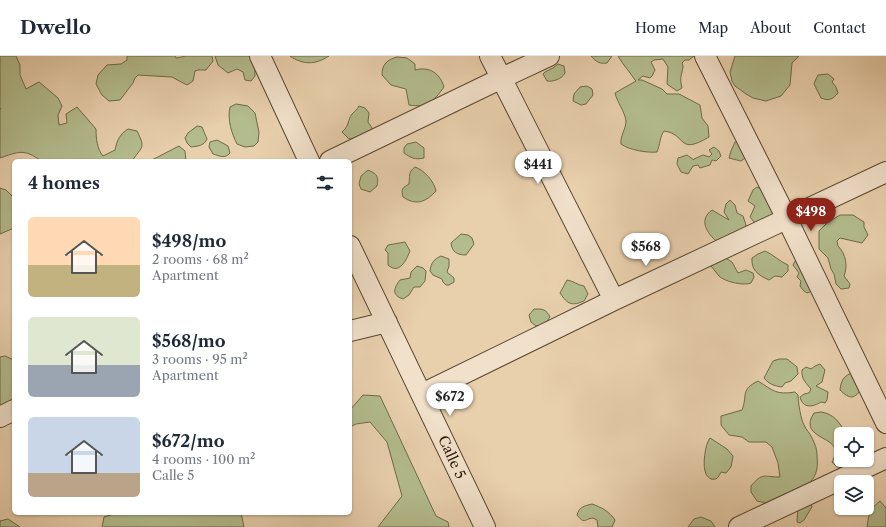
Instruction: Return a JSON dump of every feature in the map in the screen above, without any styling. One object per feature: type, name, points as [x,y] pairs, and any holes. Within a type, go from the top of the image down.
[{"type":"street","points":[[260,56],[308,159]]},
{"type":"street","points":[[490,56],[614,300]]},
{"type":"street","points":[[334,159],[549,56]]},
{"type":"street","points":[[705,56],[787,219],[886,423]]},
{"type":"street","points":[[422,394],[614,300],[886,172]]},
{"type":"street","name":"Calle 5","points":[[352,250],[485,527]]},
{"type":"street","points":[[352,330],[386,322]]},
{"type":"street","points":[[0,417],[12,411]]},
{"type":"street","points":[[739,527],[886,458]]},
{"type":"green space","points":[[0,56],[16,56],[20,65],[20,75],[26,89],[39,82],[58,98],[62,106],[58,115],[59,125],[67,123],[66,114],[77,107],[96,129],[98,147],[103,156],[115,150],[119,138],[128,129],[137,131],[142,147],[133,159],[38,159],[30,154],[21,152],[0,158],[1,108],[0,109]]},
{"type":"green space","points":[[127,56],[175,56],[176,58],[186,56],[212,56],[213,61],[206,70],[195,71],[193,81],[187,85],[172,77],[138,75],[120,100],[109,101],[102,95],[96,84],[98,75],[107,65],[121,64],[127,60]]},
{"type":"green space","points":[[215,56],[255,56],[255,76],[251,81],[245,80],[243,72],[237,69],[228,73],[218,65]]},
{"type":"green space","points":[[290,56],[329,56],[319,61],[309,63],[300,61]]},
{"type":"green space","points":[[591,56],[612,56],[607,63],[600,63]]},
{"type":"green space","points":[[618,56],[694,56],[682,63],[682,88],[677,91],[667,84],[668,67],[663,59],[654,60],[651,62],[655,70],[650,78],[643,76],[638,80],[642,80],[662,89],[667,94],[679,94],[700,105],[702,118],[708,126],[709,137],[699,142],[687,144],[671,133],[664,131],[657,152],[638,151],[621,144],[621,138],[626,121],[615,93],[636,81]]},
{"type":"green space","points":[[735,56],[799,56],[792,63],[790,85],[781,96],[766,101],[753,98],[735,86],[730,72]]},
{"type":"green space","points":[[397,57],[407,58],[415,64],[415,70],[429,70],[437,74],[440,78],[444,87],[437,97],[430,103],[421,106],[409,105],[406,89],[391,85],[382,75],[384,65]]},
{"type":"green space","points":[[558,64],[564,66],[565,73],[557,80],[547,81],[543,74]]},
{"type":"green space","points":[[828,74],[834,79],[832,82],[838,93],[828,100],[821,98],[814,84],[818,75]]},
{"type":"green space","points":[[587,86],[592,89],[593,95],[586,104],[581,105],[573,101],[574,94],[580,87]]},
{"type":"green space","points":[[236,104],[248,106],[255,113],[259,132],[258,142],[254,146],[245,147],[237,144],[235,140],[230,127],[229,112],[230,107]]},
{"type":"green space","points":[[359,106],[365,108],[369,113],[368,122],[372,128],[371,133],[353,140],[348,138],[342,132],[352,114]]},
{"type":"green space","points":[[197,126],[202,127],[207,139],[198,146],[191,147],[185,138],[188,133]]},
{"type":"green space","points":[[217,140],[228,146],[230,153],[228,155],[222,156],[213,154],[209,147],[210,142]]},
{"type":"green space","points":[[740,140],[745,158],[741,161],[729,158],[735,142]]},
{"type":"green space","points":[[416,142],[424,148],[424,158],[413,158],[404,153],[404,148],[407,144]]},
{"type":"green space","points":[[179,146],[185,151],[186,159],[154,159]]},
{"type":"green space","points":[[714,147],[719,151],[721,156],[716,161],[712,160],[710,165],[700,168],[698,165],[693,166],[688,174],[681,172],[677,164],[678,158],[687,155],[694,160],[703,155],[709,157],[712,154],[709,150]]},
{"type":"green space","points":[[415,167],[428,176],[436,191],[421,202],[408,200],[403,197],[402,192],[403,188],[409,184],[410,172]]},
{"type":"green space","points":[[368,170],[375,174],[378,180],[377,186],[370,192],[361,189],[359,184],[361,176]]},
{"type":"green space","points":[[757,187],[765,191],[776,214],[759,224],[754,222],[750,217],[755,206],[748,201],[753,190]]},
{"type":"green space","points":[[0,188],[6,190],[12,196],[12,229],[0,234]]},
{"type":"green space","points":[[730,200],[735,205],[737,213],[743,216],[746,225],[745,228],[717,242],[707,231],[705,218],[712,210],[729,220],[724,212],[726,204]]},
{"type":"green space","points":[[840,215],[853,215],[864,222],[864,227],[868,235],[862,243],[840,238],[837,241],[838,246],[846,260],[844,276],[850,284],[849,288],[841,289],[836,284],[828,258],[819,249],[819,231],[827,223]]},
{"type":"green space","points":[[461,234],[468,235],[472,238],[474,244],[466,255],[460,254],[452,249],[451,243]]},
{"type":"green space","points":[[405,242],[410,251],[406,259],[399,268],[392,268],[388,265],[388,253],[385,250],[388,245]]},
{"type":"green space","points":[[765,251],[788,265],[788,271],[782,277],[775,276],[769,280],[756,272],[754,269],[752,258]]},
{"type":"green space","points":[[721,255],[732,262],[738,273],[746,270],[753,273],[754,277],[751,283],[735,283],[719,276],[711,266],[712,261]]},
{"type":"green space","points":[[441,256],[449,259],[447,272],[454,278],[454,282],[449,285],[446,285],[442,279],[433,275],[430,271],[433,262],[436,258]]},
{"type":"green space","points":[[801,259],[812,291],[807,293],[800,286],[801,281],[797,277],[799,273],[793,265],[795,261]]},
{"type":"green space","points":[[417,266],[426,271],[425,281],[420,287],[414,287],[409,295],[403,299],[399,297],[395,293],[396,286],[400,280],[410,278],[411,272]]},
{"type":"green space","points":[[567,280],[584,286],[588,294],[584,301],[573,304],[568,302],[563,297],[560,293]]},
{"type":"green space","points":[[534,309],[544,310],[549,314],[550,317],[544,325],[536,326],[531,322],[529,315]]},
{"type":"green space","points":[[5,356],[12,359],[12,404],[0,417],[0,357]]},
{"type":"green space","points":[[787,359],[797,367],[798,374],[791,381],[785,383],[782,387],[768,382],[764,378],[773,361]]},
{"type":"green space","points":[[820,364],[825,370],[822,382],[816,386],[828,392],[827,400],[825,403],[821,402],[812,406],[803,404],[800,397],[809,393],[811,389],[803,378],[802,370],[806,367],[811,369]]},
{"type":"green space","points":[[851,373],[862,388],[855,396],[850,397],[840,390],[843,380]]},
{"type":"green space","points":[[758,381],[775,391],[783,393],[795,392],[798,395],[803,423],[815,444],[817,451],[817,468],[814,478],[807,485],[786,498],[774,503],[757,501],[751,492],[751,486],[761,477],[780,477],[778,463],[772,447],[766,442],[749,442],[742,437],[729,435],[721,425],[721,416],[742,410],[747,390],[752,384]]},
{"type":"green space","points":[[363,395],[380,396],[436,516],[448,522],[449,527],[378,527],[402,496],[387,442],[370,422],[352,426],[352,408]]},
{"type":"green space","points":[[814,413],[826,413],[833,417],[842,427],[834,427],[834,448],[828,441],[817,435],[810,426],[810,421]]},
{"type":"green space","points":[[710,438],[727,449],[733,456],[731,467],[726,473],[721,472],[716,479],[711,479],[707,476],[704,466],[705,450]]},
{"type":"green space","points":[[880,501],[886,508],[886,527],[867,527],[869,515],[874,515],[874,507]]},
{"type":"green space","points":[[811,502],[812,507],[804,520],[800,523],[797,522],[798,507]]},
{"type":"green space","points":[[592,504],[605,510],[613,517],[615,520],[612,527],[598,527],[597,520],[593,518],[583,521],[577,515],[582,507]]},
{"type":"green space","points":[[110,515],[241,515],[244,527],[102,527],[104,517]]},
{"type":"green space","points":[[701,517],[711,521],[715,527],[688,527],[694,519]]},
{"type":"green space","points":[[8,519],[20,527],[0,527],[0,521]]}]
